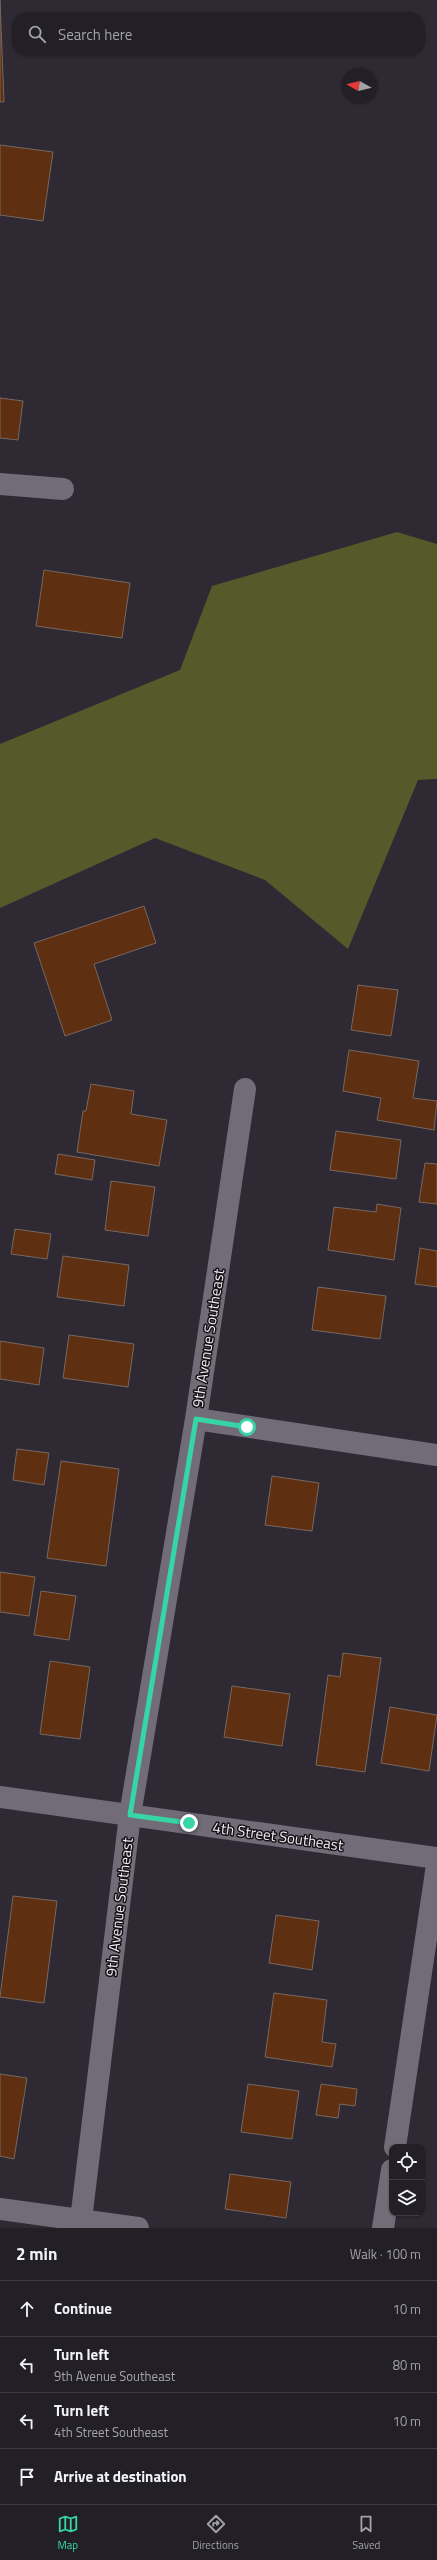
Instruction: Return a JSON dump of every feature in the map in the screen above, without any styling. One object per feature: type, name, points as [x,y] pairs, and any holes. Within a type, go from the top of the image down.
[{"type":"street","points":[[0,484],[63,489]]},
{"type":"street","name":"9th Avenue Southeast","points":[[81,2224],[130,1815],[196,1419],[245,1089]]},
{"type":"street","points":[[196,1419],[437,1455]]},
{"type":"street","name":"4th Street Southeast","points":[[0,1797],[437,1858]]},
{"type":"street","points":[[395,2144],[437,1865]]},
{"type":"street","points":[[383,2228],[390,2180]]},
{"type":"street","points":[[0,2209],[81,2224],[138,2228]]},
{"type":"green space","points":[[397,532],[437,544],[437,779],[418,780],[348,949],[265,880],[155,838],[0,908],[0,744],[180,670],[212,586]]},
{"type":"building","points":[[0,0],[4,102],[0,102]]},
{"type":"building","points":[[0,145],[53,152],[43,221],[0,215]]},
{"type":"building","points":[[0,398],[23,401],[18,440],[0,438]]},
{"type":"building","points":[[44,570],[130,583],[122,638],[36,626]]},
{"type":"building","points":[[144,906],[156,943],[94,964],[112,1020],[65,1036],[34,943]]},
{"type":"building","points":[[358,985],[398,990],[391,1036],[351,1030]]},
{"type":"building","points":[[349,1050],[419,1061],[413,1098],[437,1101],[434,1130],[377,1120],[381,1098],[343,1091]]},
{"type":"building","points":[[91,1084],[134,1091],[131,1114],[167,1120],[159,1166],[77,1152],[83,1111],[86,1111]]},
{"type":"building","points":[[336,1131],[401,1140],[396,1179],[330,1170]]},
{"type":"building","points":[[58,1154],[95,1160],[92,1180],[55,1174]]},
{"type":"building","points":[[425,1163],[437,1164],[437,1204],[419,1202]]},
{"type":"building","points":[[111,1181],[155,1187],[148,1236],[105,1230]]},
{"type":"building","points":[[377,1204],[401,1208],[394,1260],[328,1250],[334,1207],[376,1212]]},
{"type":"building","points":[[15,1229],[51,1234],[47,1259],[11,1254]]},
{"type":"building","points":[[420,1248],[437,1251],[437,1287],[415,1284]]},
{"type":"building","points":[[63,1256],[129,1265],[124,1306],[57,1297]]},
{"type":"building","points":[[318,1287],[386,1296],[380,1339],[312,1330]]},
{"type":"building","points":[[69,1335],[134,1344],[128,1387],[63,1378]]},
{"type":"building","points":[[0,1341],[44,1348],[39,1385],[0,1379]]},
{"type":"building","points":[[17,1449],[49,1453],[44,1485],[13,1480]]},
{"type":"building","points":[[61,1461],[119,1469],[106,1566],[47,1558]]},
{"type":"building","points":[[272,1476],[319,1483],[312,1531],[265,1525]]},
{"type":"building","points":[[0,1572],[35,1577],[29,1616],[0,1612]]},
{"type":"building","points":[[41,1591],[76,1596],[69,1640],[34,1635]]},
{"type":"building","points":[[343,1653],[381,1658],[365,1772],[316,1765],[328,1675],[340,1677]]},
{"type":"building","points":[[50,1661],[90,1667],[80,1739],[40,1734]]},
{"type":"building","points":[[232,1686],[290,1694],[282,1746],[224,1737]]},
{"type":"building","points":[[390,1707],[437,1715],[429,1771],[381,1763]]},
{"type":"building","points":[[13,1896],[57,1901],[44,2003],[0,1997]]},
{"type":"building","points":[[276,1915],[319,1921],[312,1970],[269,1963]]},
{"type":"building","points":[[274,1993],[327,2000],[322,2042],[336,2044],[332,2067],[265,2057]]},
{"type":"building","points":[[0,2074],[27,2078],[14,2159],[0,2156]]},
{"type":"building","points":[[248,2084],[299,2091],[292,2139],[241,2132]]},
{"type":"building","points":[[321,2084],[357,2089],[355,2106],[340,2104],[338,2118],[316,2115]]},
{"type":"building","points":[[230,2174],[291,2182],[286,2218],[225,2209]]},
{"type":"route","points":[[189,1823],[130,1815],[196,1419],[247,1427]]}]
